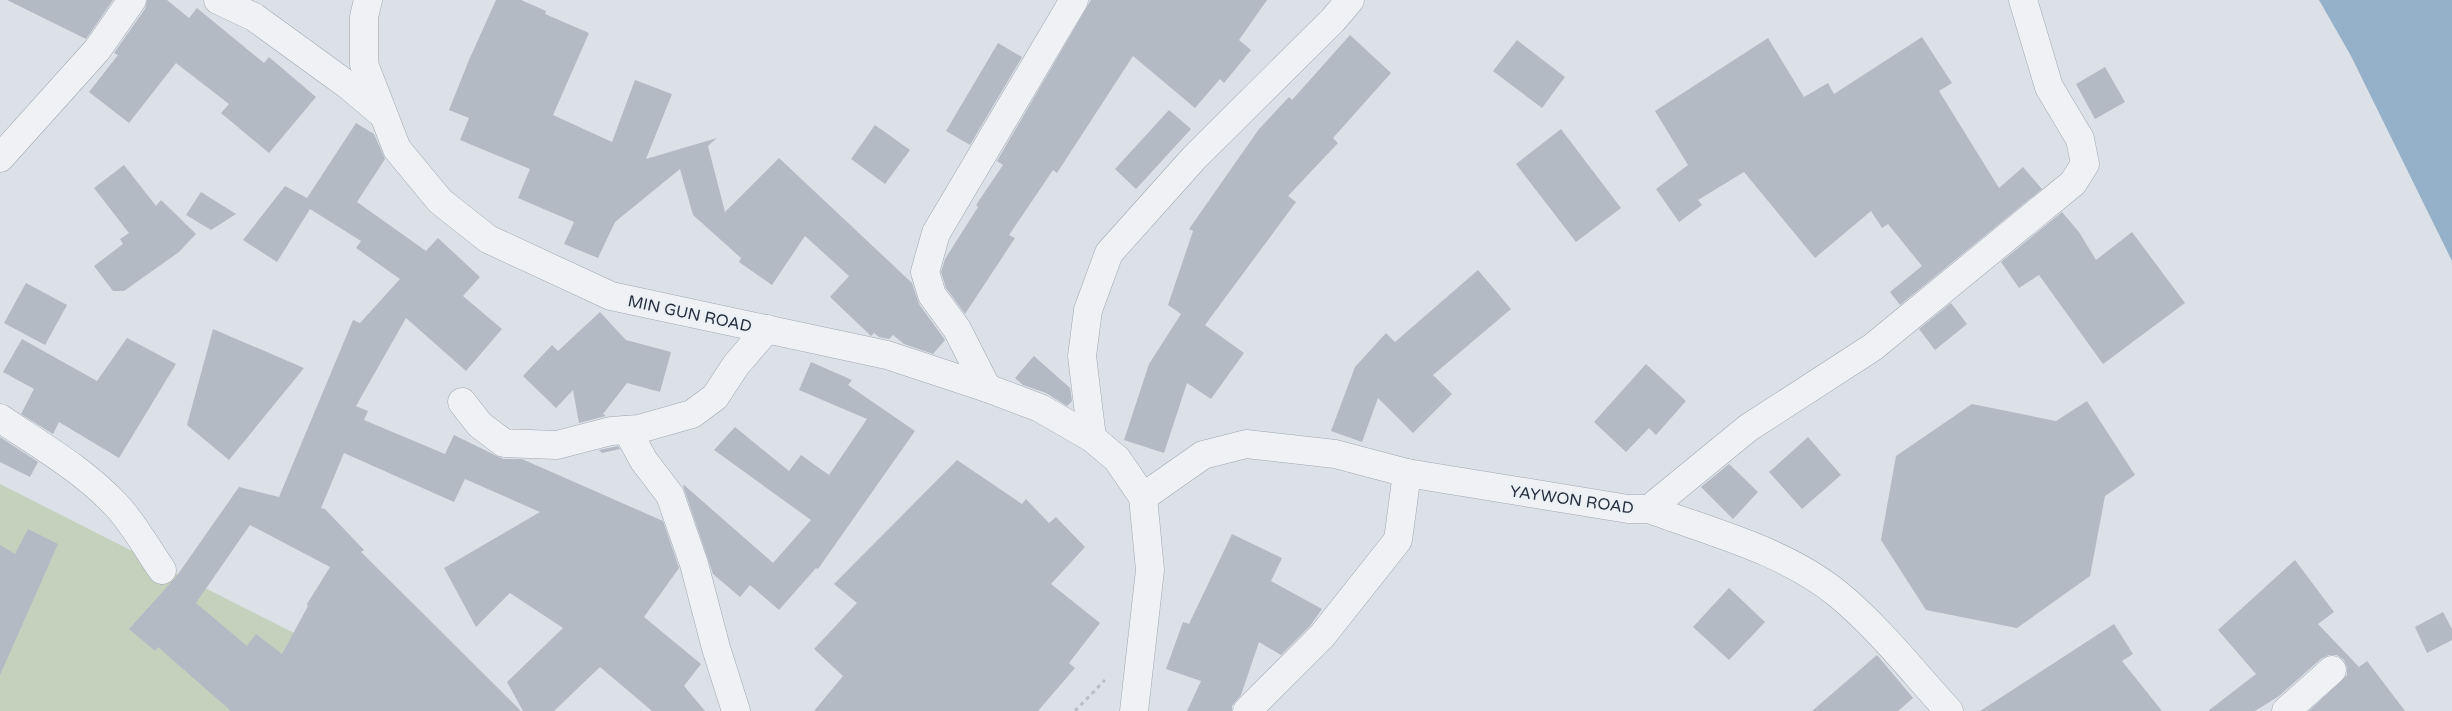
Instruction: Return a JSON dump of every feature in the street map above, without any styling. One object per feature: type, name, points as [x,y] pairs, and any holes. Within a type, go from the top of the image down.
[{"type":"street","points":[[0,158],[97,50],[132,0]]},
{"type":"street","points":[[218,0],[254,17],[349,86],[382,114]]},
{"type":"street","name":"MIN GUN ROAD","points":[[368,0],[364,17],[364,64],[397,149],[434,194],[488,239],[611,296],[887,355],[987,388],[1040,408],[1092,438],[1117,459],[1143,497]]},
{"type":"street","points":[[987,388],[957,329],[932,295],[925,272],[936,233],[1074,0]]},
{"type":"street","points":[[1092,438],[1087,412],[1082,356],[1088,310],[1109,253],[1194,158],[1333,20],[1350,0]]},
{"type":"street","points":[[1650,509],[1748,428],[1873,347],[2073,183],[2085,164],[2080,139],[2049,87],[2023,0]]},
{"type":"street","points":[[462,402],[480,425],[504,443],[557,445],[611,431],[639,429],[692,414],[715,397],[736,366],[767,329]]},
{"type":"street","points":[[0,418],[42,444],[89,480],[119,508],[162,570]]},
{"type":"street","points":[[627,430],[644,461],[670,495],[694,564],[716,648],[736,711]]},
{"type":"street","name":"YAYWON ROAD","points":[[1143,497],[1203,455],[1246,444],[1334,454],[1407,473],[1628,509],[1650,509],[1776,556],[1816,578],[1867,620],[1950,711]]},
{"type":"street","points":[[1247,711],[1322,636],[1398,540],[1407,473]]},
{"type":"street","points":[[1134,711],[1150,570],[1143,497]]},
{"type":"street","points":[[2286,711],[2332,670]]},
{"type":"green space","points":[[0,484],[448,711],[0,711]]},
{"type":"water","points":[[2319,0],[2452,0],[2452,261],[2351,56]]},
{"type":"building","points":[[7,0],[113,0],[86,39]]},
{"type":"building","points":[[147,0],[167,0],[189,18],[197,8],[264,63],[269,57],[316,97],[269,153],[221,113],[229,104],[176,63],[129,123],[89,92],[118,55],[114,53],[145,9]]},
{"type":"building","points":[[496,0],[521,0],[546,11],[545,14],[589,33],[553,115],[612,142],[635,80],[672,94],[646,159],[717,138],[708,146],[725,212],[779,158],[912,283],[919,304],[945,340],[933,354],[904,344],[893,335],[889,339],[879,337],[874,333],[871,336],[830,297],[849,276],[805,236],[772,285],[739,262],[741,258],[693,215],[680,169],[615,222],[598,258],[564,244],[574,222],[518,198],[530,169],[460,140],[469,118],[449,110]]},
{"type":"building","points":[[1091,0],[1267,0],[1239,40],[1251,50],[1224,83],[1220,79],[1195,108],[1133,56],[1057,173],[1053,170],[1009,235],[1015,238],[965,314],[946,288],[941,272],[945,259],[978,207],[976,205],[1003,165],[997,161]]},
{"type":"building","points":[[1350,35],[1391,73],[1333,138],[1338,143],[1288,196],[1296,202],[1205,325],[1244,353],[1211,399],[1187,383],[1164,453],[1124,440],[1149,364],[1181,314],[1168,305],[1193,231],[1189,229],[1259,129],[1289,97],[1292,100]]},
{"type":"building","points":[[1922,37],[1952,83],[1939,91],[1999,188],[2023,167],[2042,189],[1900,305],[1890,292],[1922,266],[1888,224],[1882,228],[1871,211],[1815,258],[1744,172],[1698,200],[1702,205],[1679,222],[1656,189],[1688,165],[1655,111],[1768,38],[1804,97],[1828,83],[1834,94]]},
{"type":"building","points":[[1517,40],[1565,77],[1542,108],[1493,71]]},
{"type":"building","points":[[998,43],[1022,57],[970,145],[946,131]]},
{"type":"building","points":[[2105,67],[2125,102],[2095,119],[2076,84]]},
{"type":"building","points":[[1169,110],[1191,129],[1136,189],[1115,169]]},
{"type":"building","points":[[356,123],[374,134],[385,159],[357,202],[426,251],[438,238],[480,277],[463,296],[502,329],[466,371],[406,318],[356,406],[368,411],[364,420],[445,454],[454,435],[503,459],[522,459],[663,521],[679,568],[644,617],[701,664],[684,686],[705,711],[652,711],[600,667],[554,711],[523,711],[507,682],[563,628],[510,593],[476,627],[444,568],[540,512],[465,479],[454,502],[344,453],[321,508],[325,509],[364,550],[361,552],[521,711],[231,711],[158,647],[155,651],[129,629],[176,577],[239,487],[279,497],[353,320],[360,323],[400,279],[356,248],[361,241],[310,209],[277,262],[243,240],[285,186],[307,198]],"holes":[[[250,525],[330,567],[307,604],[308,606],[282,654],[256,634],[247,646],[196,603]]]},
{"type":"building","points":[[875,125],[910,150],[885,184],[851,159]]},
{"type":"building","points":[[1561,129],[1621,208],[1576,242],[1516,164]]},
{"type":"building","points":[[124,165],[156,206],[161,200],[196,234],[179,252],[124,291],[113,291],[94,266],[123,244],[120,239],[129,233],[94,188]]},
{"type":"building","points":[[201,192],[236,214],[211,230],[186,215]]},
{"type":"building","points":[[2062,212],[2079,232],[2096,260],[2132,232],[2185,303],[2103,364],[2039,275],[2019,288],[2001,262]]},
{"type":"building","points":[[1478,270],[1511,309],[1433,375],[1452,394],[1413,433],[1378,398],[1362,442],[1331,431],[1355,367],[1386,333],[1395,342]]},
{"type":"building","points":[[26,283],[67,305],[45,345],[4,323]]},
{"type":"building","points":[[1951,303],[1967,324],[1935,350],[1919,329]]},
{"type":"building","points":[[600,312],[626,340],[671,352],[660,392],[627,383],[603,414],[606,416],[579,423],[573,390],[556,408],[523,376],[552,345],[558,351]]},
{"type":"building","points":[[213,329],[304,368],[229,460],[187,425]]},
{"type":"building","points":[[127,338],[176,364],[119,458],[59,422],[53,434],[21,414],[34,389],[3,372],[22,339],[97,381]]},
{"type":"building","points":[[1034,356],[1070,388],[1072,401],[1067,406],[1046,393],[1023,385],[1015,378]]},
{"type":"building","points":[[811,362],[852,380],[848,385],[915,431],[818,569],[816,568],[779,610],[750,585],[740,597],[713,574],[683,486],[773,563],[811,520],[714,450],[735,427],[789,471],[801,455],[829,475],[867,419],[799,390]]},
{"type":"building","points":[[1646,364],[1686,401],[1656,435],[1649,428],[1626,452],[1594,422]]},
{"type":"building","points":[[2087,401],[2135,475],[2105,496],[2090,576],[2017,628],[1926,610],[1881,540],[1896,456],[1972,404],[2056,421]]},
{"type":"building","points":[[0,437],[38,462],[30,477],[0,462]]},
{"type":"building","points":[[1808,437],[1841,475],[1802,509],[1769,472]]},
{"type":"building","points":[[618,446],[620,449],[602,453],[599,450]]},
{"type":"building","points":[[957,460],[1022,504],[1026,499],[1049,523],[1056,517],[1085,547],[1051,584],[1100,623],[1069,663],[1075,668],[1038,711],[814,711],[843,676],[814,649],[857,603],[834,584]]},
{"type":"building","points":[[1729,464],[1758,492],[1733,519],[1701,487]]},
{"type":"building","points":[[28,529],[58,544],[0,675],[0,545],[15,554]]},
{"type":"building","points":[[1232,534],[1282,558],[1271,581],[1322,609],[1310,626],[1281,655],[1259,642],[1241,695],[1232,706],[1232,711],[1187,711],[1201,681],[1166,669],[1183,622],[1189,624]]},
{"type":"building","points":[[2295,560],[2334,612],[2318,624],[2359,667],[2367,661],[2405,711],[2309,711],[2347,675],[2347,667],[2344,660],[2337,655],[2329,655],[2322,658],[2279,696],[2255,711],[2208,711],[2256,674],[2218,630]]},
{"type":"building","points":[[1729,588],[1765,622],[1729,660],[1693,627]]},
{"type":"building","points":[[2443,612],[2452,629],[2452,640],[2427,653],[2415,627]]},
{"type":"building","points":[[2114,624],[2133,654],[2122,661],[2162,711],[1980,711]]},
{"type":"building","points":[[1877,655],[1913,698],[1898,711],[1812,711]]}]
